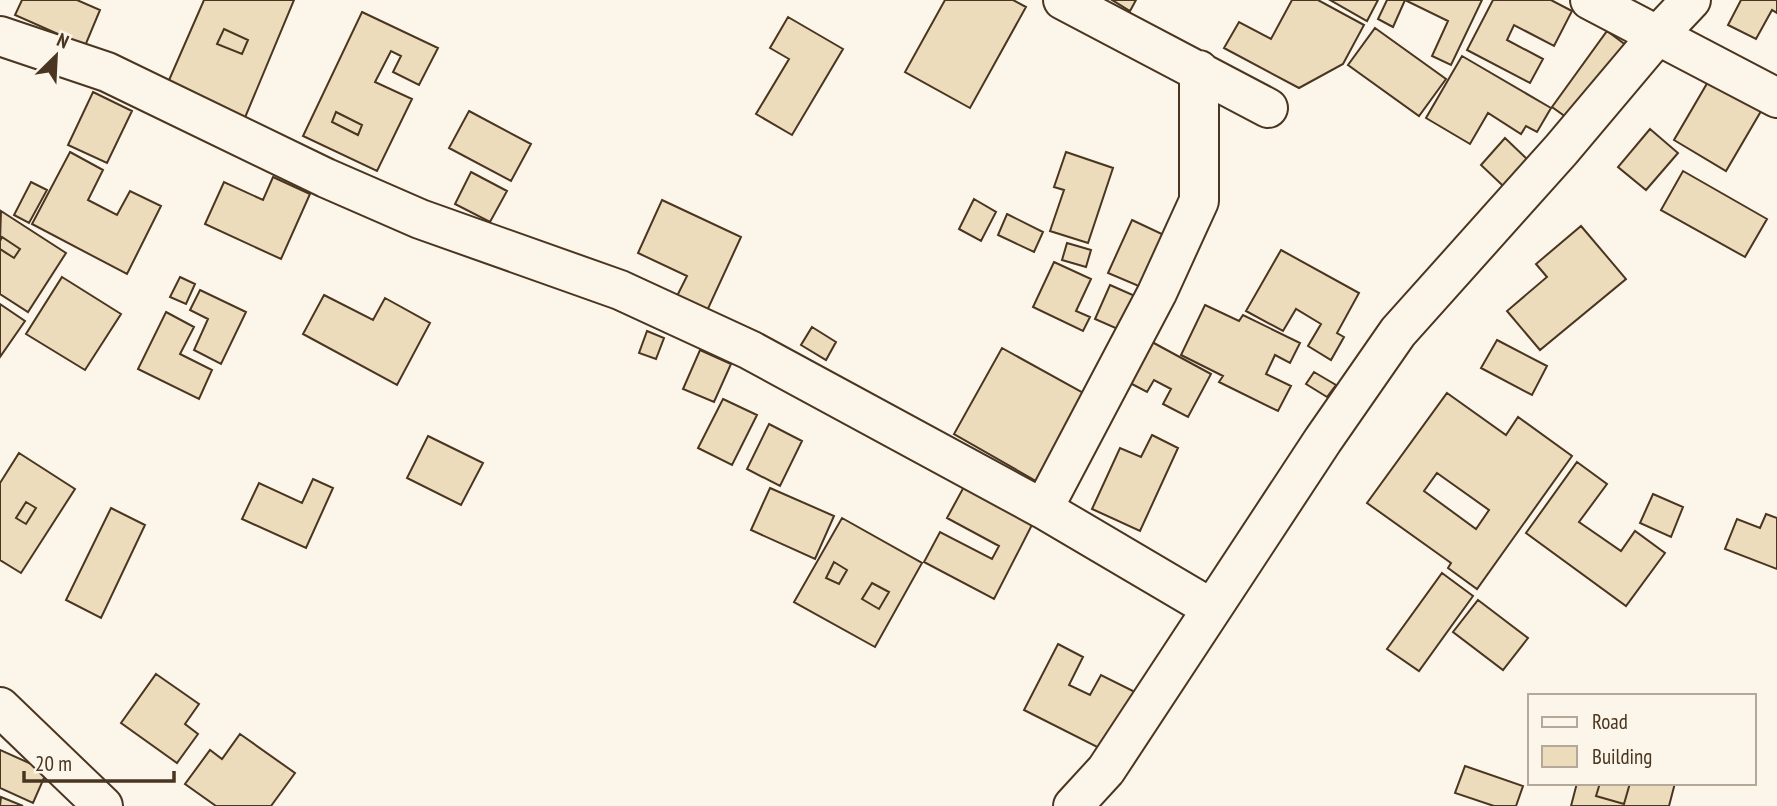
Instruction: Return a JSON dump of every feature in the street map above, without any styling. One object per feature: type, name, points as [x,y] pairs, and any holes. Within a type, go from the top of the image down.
[{"type":"street","points":[[1063,0],[1268,108]]},
{"type":"street","points":[[1590,0],[1777,98]]},
{"type":"street","points":[[1073,806],[1106,770],[1323,440],[1398,332],[1691,0]]},
{"type":"street","points":[[0,36],[107,72],[326,178],[420,219],[620,290],[750,350],[1042,509],[1211,608]]},
{"type":"street","points":[[1042,509],[1157,293],[1199,201],[1199,70]]},
{"type":"street","points":[[0,707],[103,806]]},
{"type":"building","points":[[22,0],[77,0],[100,10],[85,46],[15,15]]},
{"type":"building","points":[[204,0],[294,0],[244,120],[166,87]],"holes":[[[224,29],[248,40],[242,54],[217,44]]]},
{"type":"building","points":[[945,0],[1013,0],[1026,7],[970,108],[905,72]]},
{"type":"building","points":[[1112,0],[1136,0],[1130,11]]},
{"type":"building","points":[[1292,0],[1318,0],[1364,25],[1343,64],[1299,88],[1224,48],[1239,22],[1271,39]]},
{"type":"building","points":[[1330,0],[1378,0],[1367,21]]},
{"type":"building","points":[[1387,0],[1405,0],[1393,27],[1378,19]]},
{"type":"building","points":[[1405,0],[1482,0],[1451,65],[1432,56],[1448,21]]},
{"type":"building","points":[[1493,0],[1551,0],[1572,11],[1554,46],[1514,25],[1507,40],[1543,59],[1530,83],[1467,50]]},
{"type":"building","points":[[1741,0],[1777,0],[1777,13],[1772,10],[1756,39],[1728,25]]},
{"type":"building","points":[[362,12],[438,48],[419,85],[393,72],[401,56],[391,51],[375,82],[412,99],[377,171],[303,136]],"holes":[[[336,112],[362,125],[358,135],[332,122]]]},
{"type":"building","points":[[788,17],[843,49],[792,135],[756,114],[789,59],[770,48]]},
{"type":"building","points":[[1375,28],[1446,79],[1419,116],[1348,65]]},
{"type":"building","points":[[224,29],[248,40],[242,54],[217,44]]},
{"type":"building","points":[[1607,31],[1642,57],[1587,132],[1552,107]]},
{"type":"building","points":[[1462,56],[1551,108],[1537,132],[1526,126],[1521,134],[1488,113],[1470,144],[1426,118]]},
{"type":"building","points":[[1712,75],[1764,106],[1726,171],[1674,140]]},
{"type":"building","points":[[93,92],[132,111],[107,163],[68,145]]},
{"type":"building","points":[[469,111],[531,144],[511,181],[449,148]]},
{"type":"building","points":[[336,112],[362,125],[358,135],[332,122]]},
{"type":"building","points":[[1650,129],[1678,153],[1646,190],[1618,167]]},
{"type":"building","points":[[1505,138],[1527,159],[1520,202],[1481,165]]},
{"type":"building","points":[[70,152],[103,170],[88,200],[117,215],[130,191],[161,206],[127,274],[32,224]]},
{"type":"building","points":[[1066,152],[1113,168],[1088,243],[1050,231],[1064,190],[1054,187]]},
{"type":"building","points":[[1683,171],[1767,219],[1745,257],[1661,210]]},
{"type":"building","points":[[471,172],[507,191],[490,222],[455,204]]},
{"type":"building","points":[[273,177],[310,194],[281,259],[205,224],[224,182],[263,200]]},
{"type":"building","points":[[31,182],[47,190],[29,223],[14,215]]},
{"type":"building","points":[[974,199],[996,212],[981,241],[959,229]]},
{"type":"building","points":[[662,200],[741,237],[706,313],[676,298],[687,276],[638,253]]},
{"type":"building","points":[[1,211],[66,253],[28,312],[0,294],[0,249],[14,258],[20,249],[2,237],[0,241]]},
{"type":"building","points":[[1007,214],[1043,232],[1034,252],[998,235]]},
{"type":"building","points":[[1132,220],[1164,235],[1141,287],[1108,273]]},
{"type":"building","points":[[1581,226],[1626,279],[1540,350],[1507,311],[1547,277],[1536,264]]},
{"type":"building","points":[[2,237],[20,249],[14,258],[0,249]]},
{"type":"building","points":[[1067,243],[1091,250],[1086,267],[1062,260]]},
{"type":"building","points":[[1281,250],[1359,293],[1337,333],[1344,337],[1331,360],[1308,346],[1321,324],[1296,309],[1283,331],[1246,311]]},
{"type":"building","points":[[1054,262],[1091,279],[1076,311],[1090,317],[1083,331],[1033,307]]},
{"type":"building","points":[[62,277],[121,314],[85,370],[26,334]]},
{"type":"building","points":[[180,277],[195,284],[186,304],[170,297]]},
{"type":"building","points":[[1110,285],[1135,296],[1120,330],[1095,319]]},
{"type":"building","points":[[200,290],[246,312],[221,364],[194,350],[208,319],[190,310]]},
{"type":"building","points":[[324,295],[373,320],[385,298],[430,323],[397,385],[303,334]]},
{"type":"building","points":[[0,304],[25,321],[0,357]]},
{"type":"building","points":[[1205,305],[1239,321],[1243,315],[1300,343],[1290,363],[1275,355],[1266,374],[1291,386],[1278,411],[1219,382],[1223,376],[1181,355]]},
{"type":"building","points":[[166,312],[194,327],[180,354],[212,370],[199,399],[138,369]]},
{"type":"building","points":[[812,327],[836,342],[826,360],[801,345]]},
{"type":"building","points":[[647,331],[664,338],[656,359],[639,353]]},
{"type":"building","points":[[1497,340],[1547,366],[1532,395],[1481,368]]},
{"type":"building","points":[[1152,342],[1211,374],[1188,417],[1163,404],[1171,389],[1154,380],[1147,392],[1130,383]]},
{"type":"building","points":[[1002,348],[1085,394],[1036,481],[954,434]]},
{"type":"building","points":[[700,350],[731,364],[714,402],[683,389]]},
{"type":"building","points":[[1314,372],[1336,385],[1327,397],[1306,384]]},
{"type":"building","points":[[1447,393],[1506,435],[1518,417],[1572,456],[1477,589],[1448,568],[1451,563],[1367,503]],"holes":[[[1437,473],[1489,510],[1476,529],[1424,491]]]},
{"type":"building","points":[[723,399],[757,415],[732,465],[698,448]]},
{"type":"building","points":[[769,424],[802,441],[780,486],[747,469]]},
{"type":"building","points":[[1152,435],[1178,448],[1140,531],[1092,509],[1120,448],[1141,457]]},
{"type":"building","points":[[428,436],[483,463],[461,505],[407,478]]},
{"type":"building","points":[[19,453],[75,489],[21,573],[0,560],[0,483]],"holes":[[[26,502],[36,508],[26,524],[16,518]]]},
{"type":"building","points":[[1577,462],[1607,484],[1579,522],[1621,551],[1635,531],[1665,553],[1626,606],[1526,533]]},
{"type":"building","points":[[313,479],[333,488],[306,548],[242,519],[259,483],[302,503]]},
{"type":"building","points":[[966,483],[1035,519],[994,599],[924,562],[940,532],[992,559],[999,546],[947,518]]},
{"type":"building","points":[[770,488],[834,516],[815,559],[751,530]]},
{"type":"building","points":[[1653,494],[1683,507],[1671,537],[1640,523]]},
{"type":"building","points":[[26,502],[36,508],[26,524],[16,518]]},
{"type":"building","points":[[111,508],[145,525],[101,618],[66,600]]},
{"type":"building","points":[[1766,514],[1777,518],[1777,569],[1725,549],[1737,519],[1760,528]]},
{"type":"building","points":[[842,518],[922,563],[875,647],[794,602]],"holes":[[[834,562],[847,570],[839,584],[826,578]],[[872,583],[889,592],[879,609],[862,599]]]},
{"type":"building","points":[[834,562],[847,570],[839,584],[826,578]]},
{"type":"building","points":[[1442,573],[1473,596],[1419,671],[1387,649]]},
{"type":"building","points":[[872,583],[889,592],[879,609],[862,599]]},
{"type":"building","points":[[1478,600],[1528,638],[1503,670],[1453,632]]},
{"type":"building","points":[[1058,644],[1083,657],[1069,685],[1090,695],[1101,675],[1143,696],[1113,755],[1024,710]]},
{"type":"building","points":[[156,674],[199,704],[185,724],[198,734],[177,763],[121,723]]},
{"type":"building","points":[[240,734],[295,773],[271,806],[216,806],[185,784],[210,750],[222,759]]},
{"type":"building","points":[[0,750],[47,771],[33,803],[0,788]]},
{"type":"building","points":[[1465,766],[1523,786],[1516,806],[1494,806],[1455,793]]},
{"type":"building","points":[[1576,785],[1599,785],[1596,796],[1624,804],[1629,785],[1674,785],[1669,806],[1571,806]]},
{"type":"building","points":[[1599,785],[1629,785],[1624,804],[1596,796]]},
{"type":"building","points":[[1,797],[23,806],[0,806]]}]
